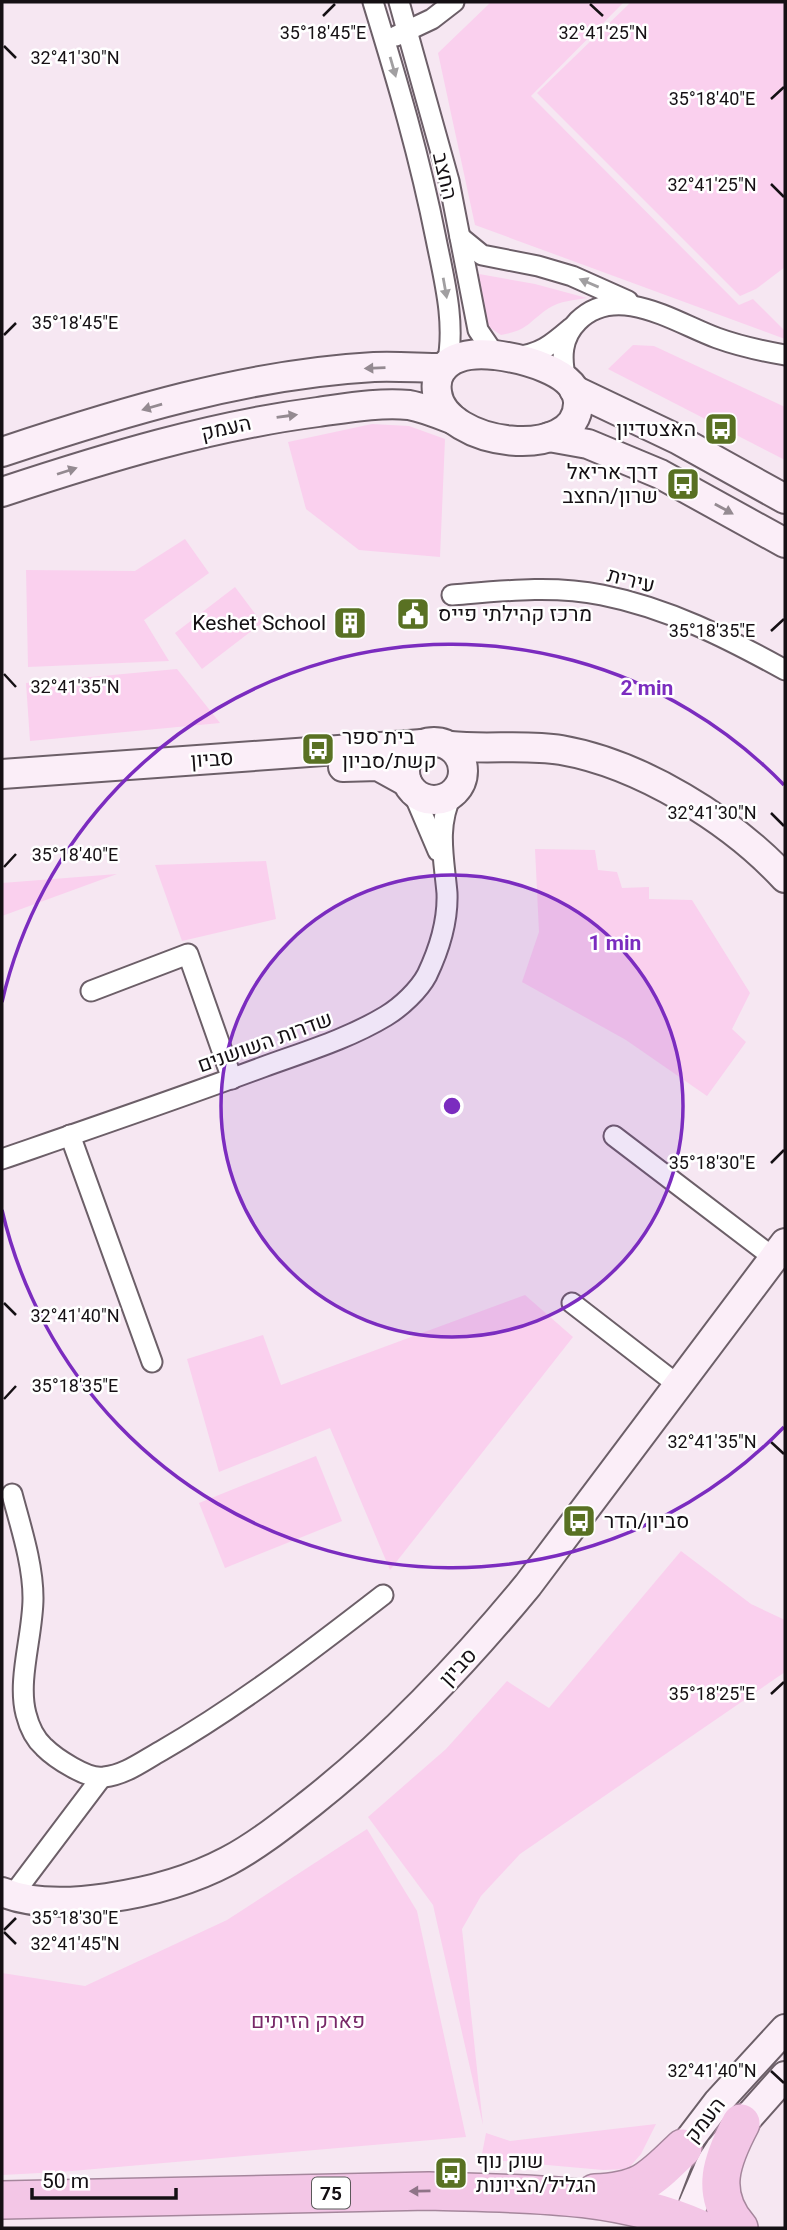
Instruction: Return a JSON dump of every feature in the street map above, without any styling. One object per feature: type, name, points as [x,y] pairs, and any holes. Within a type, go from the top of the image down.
[{"type":"highway","points":[[739,2228],[726,2210],[720,2182],[725,2154],[741,2123]]},
{"type":"highway","points":[[540,2196],[617,2192],[636,2187],[652,2178],[683,2148]]},
{"type":"highway","name":"75","points":[[2,2200],[429,2191],[540,2196],[621,2204],[677,2224]]},
{"type":"street","name":"החצב","points":[[373,2],[425,186],[440,257],[451,338],[445,367]]},
{"type":"street","name":"החצב","points":[[398,2],[433,120],[478,330],[504,356]]},
{"type":"street","points":[[385,40],[432,19],[454,2]]},
{"type":"street","points":[[460,237],[482,255],[538,265],[572,276],[651,312],[720,339],[759,351],[785,355]]},
{"type":"street","points":[[574,325],[566,336],[562,362],[578,401],[571,423],[563,431],[533,441],[485,435],[468,429],[444,411],[438,400],[436,386],[440,372],[464,356],[532,355],[544,349],[574,325],[597,307],[611,303],[651,312]]},
{"type":"street","points":[[504,356],[534,362],[570,385],[677,439],[785,499]]},
{"type":"street","name":"העמק","points":[[2,452],[179,399],[266,380],[376,367],[445,367]]},
{"type":"street","name":"העמק","points":[[2,492],[150,447],[272,418],[332,410],[406,405],[427,409],[454,420]]},
{"type":"street","points":[[549,437],[588,444],[650,469],[785,543]]},
{"type":"street","name":"עירית","points":[[452,595],[506,590],[600,594],[649,607],[699,625],[785,670]]},
{"type":"street","points":[[436,745],[462,762],[462,781],[454,792],[439,800],[429,800],[410,786],[405,772],[406,762],[414,749],[436,745]]},
{"type":"street","name":"סביון","points":[[2,774],[436,745],[562,750],[603,762],[669,790],[718,820],[755,849],[785,878]]},
{"type":"street","name":"סביון","points":[[454,792],[479,771],[494,765],[557,758],[603,762]]},
{"type":"street","name":"סביון","points":[[2,791],[366,765],[390,770],[410,786]]},
{"type":"street","name":"שדרות השושנים","points":[[410,786],[438,850],[444,871]]},
{"type":"street","name":"שדרות השושנים","points":[[2,1159],[232,1079],[354,1033],[388,1015],[426,978],[446,918],[442,822],[454,792]]},
{"type":"street","points":[[91,991],[188,954],[232,1079]]},
{"type":"street","points":[[70,1135],[152,1362]]},
{"type":"street","points":[[614,1136],[779,1251]]},
{"type":"street","name":"סביון","points":[[7,1894],[50,1902],[93,1900],[141,1893],[183,1881],[227,1861],[275,1831],[329,1789],[390,1736],[484,1639],[528,1585],[779,1251]]},
{"type":"street","points":[[572,1303],[678,1385]]},
{"type":"street","points":[[12,1494],[10,1520],[29,1562],[33,1597],[23,1687],[25,1712],[32,1731],[43,1746],[74,1768],[101,1778],[124,1772],[194,1732],[383,1595]]},
{"type":"street","points":[[7,1894],[101,1778]]},
{"type":"street","name":"העמק","points":[[677,2224],[683,2148],[718,2102],[785,2029]]},
{"type":"street","name":"העמק","points":[[677,2224],[711,2163],[741,2123],[785,2076]]},
{"type":"green space","points":[[491,2],[624,2],[531,96],[739,305],[753,299],[785,331],[785,339],[475,225],[438,53]]},
{"type":"green space","points":[[631,2],[785,2],[785,267],[756,289],[740,296],[537,93]]},
{"type":"green space","points":[[479,274],[535,284],[587,298],[553,306],[523,328],[501,335],[486,325]]},
{"type":"green space","points":[[633,345],[654,346],[785,407],[785,460],[608,369]]},
{"type":"green space","points":[[372,424],[409,426],[445,439],[440,557],[359,550],[306,509],[288,442]]},
{"type":"green space","points":[[185,539],[209,573],[144,620],[169,661],[28,667],[26,570],[135,571]]},
{"type":"green space","points":[[235,587],[262,623],[202,669],[175,633]]},
{"type":"green space","points":[[177,669],[220,723],[30,741],[26,683]]},
{"type":"green space","points":[[535,849],[595,850],[598,870],[617,872],[622,888],[649,887],[649,899],[692,900],[750,993],[732,1029],[746,1042],[707,1096],[626,1040],[522,982],[539,932]]},
{"type":"green space","points":[[266,861],[276,919],[182,941],[155,865]]},
{"type":"green space","points":[[117,874],[2,916],[2,883]]},
{"type":"green space","points":[[525,1295],[573,1337],[390,1570],[330,1428],[219,1472],[187,1359],[263,1335],[281,1385]]},
{"type":"green space","points":[[316,1456],[342,1521],[225,1568],[199,1503]]},
{"type":"green space","points":[[681,1551],[751,1604],[785,1620],[785,1672],[520,1854],[481,1896],[462,1929],[483,2125],[433,1905],[368,1817],[446,1749],[507,1681],[549,1708]]},
{"type":"green space","name":"פארק הזיתים","points":[[367,1829],[417,1911],[466,2137],[2,2175],[2,1973],[85,1986],[227,1920]]},
{"type":"green space","points":[[656,2124],[641,2154],[628,2169],[603,2170],[481,2159],[486,2133],[510,2141]]},
{"type":"place","name":"האצטדיון","points":[[721,429]]},
{"type":"place","name":"דרך אריאל שרון/החצב","points":[[683,484]]},
{"type":"place","name":"מרכז קהילתי פייס","points":[[413,614]]},
{"type":"place","name":"Keshet School","points":[[350,623]]},
{"type":"place","name":"בית ספר קשת/סביון","points":[[318,749]]},
{"type":"place","name":"סביון/הדר","points":[[579,1521]]},
{"type":"place","name":"שוק נוף הגליל/הציונות","points":[[451,2173]]}]
